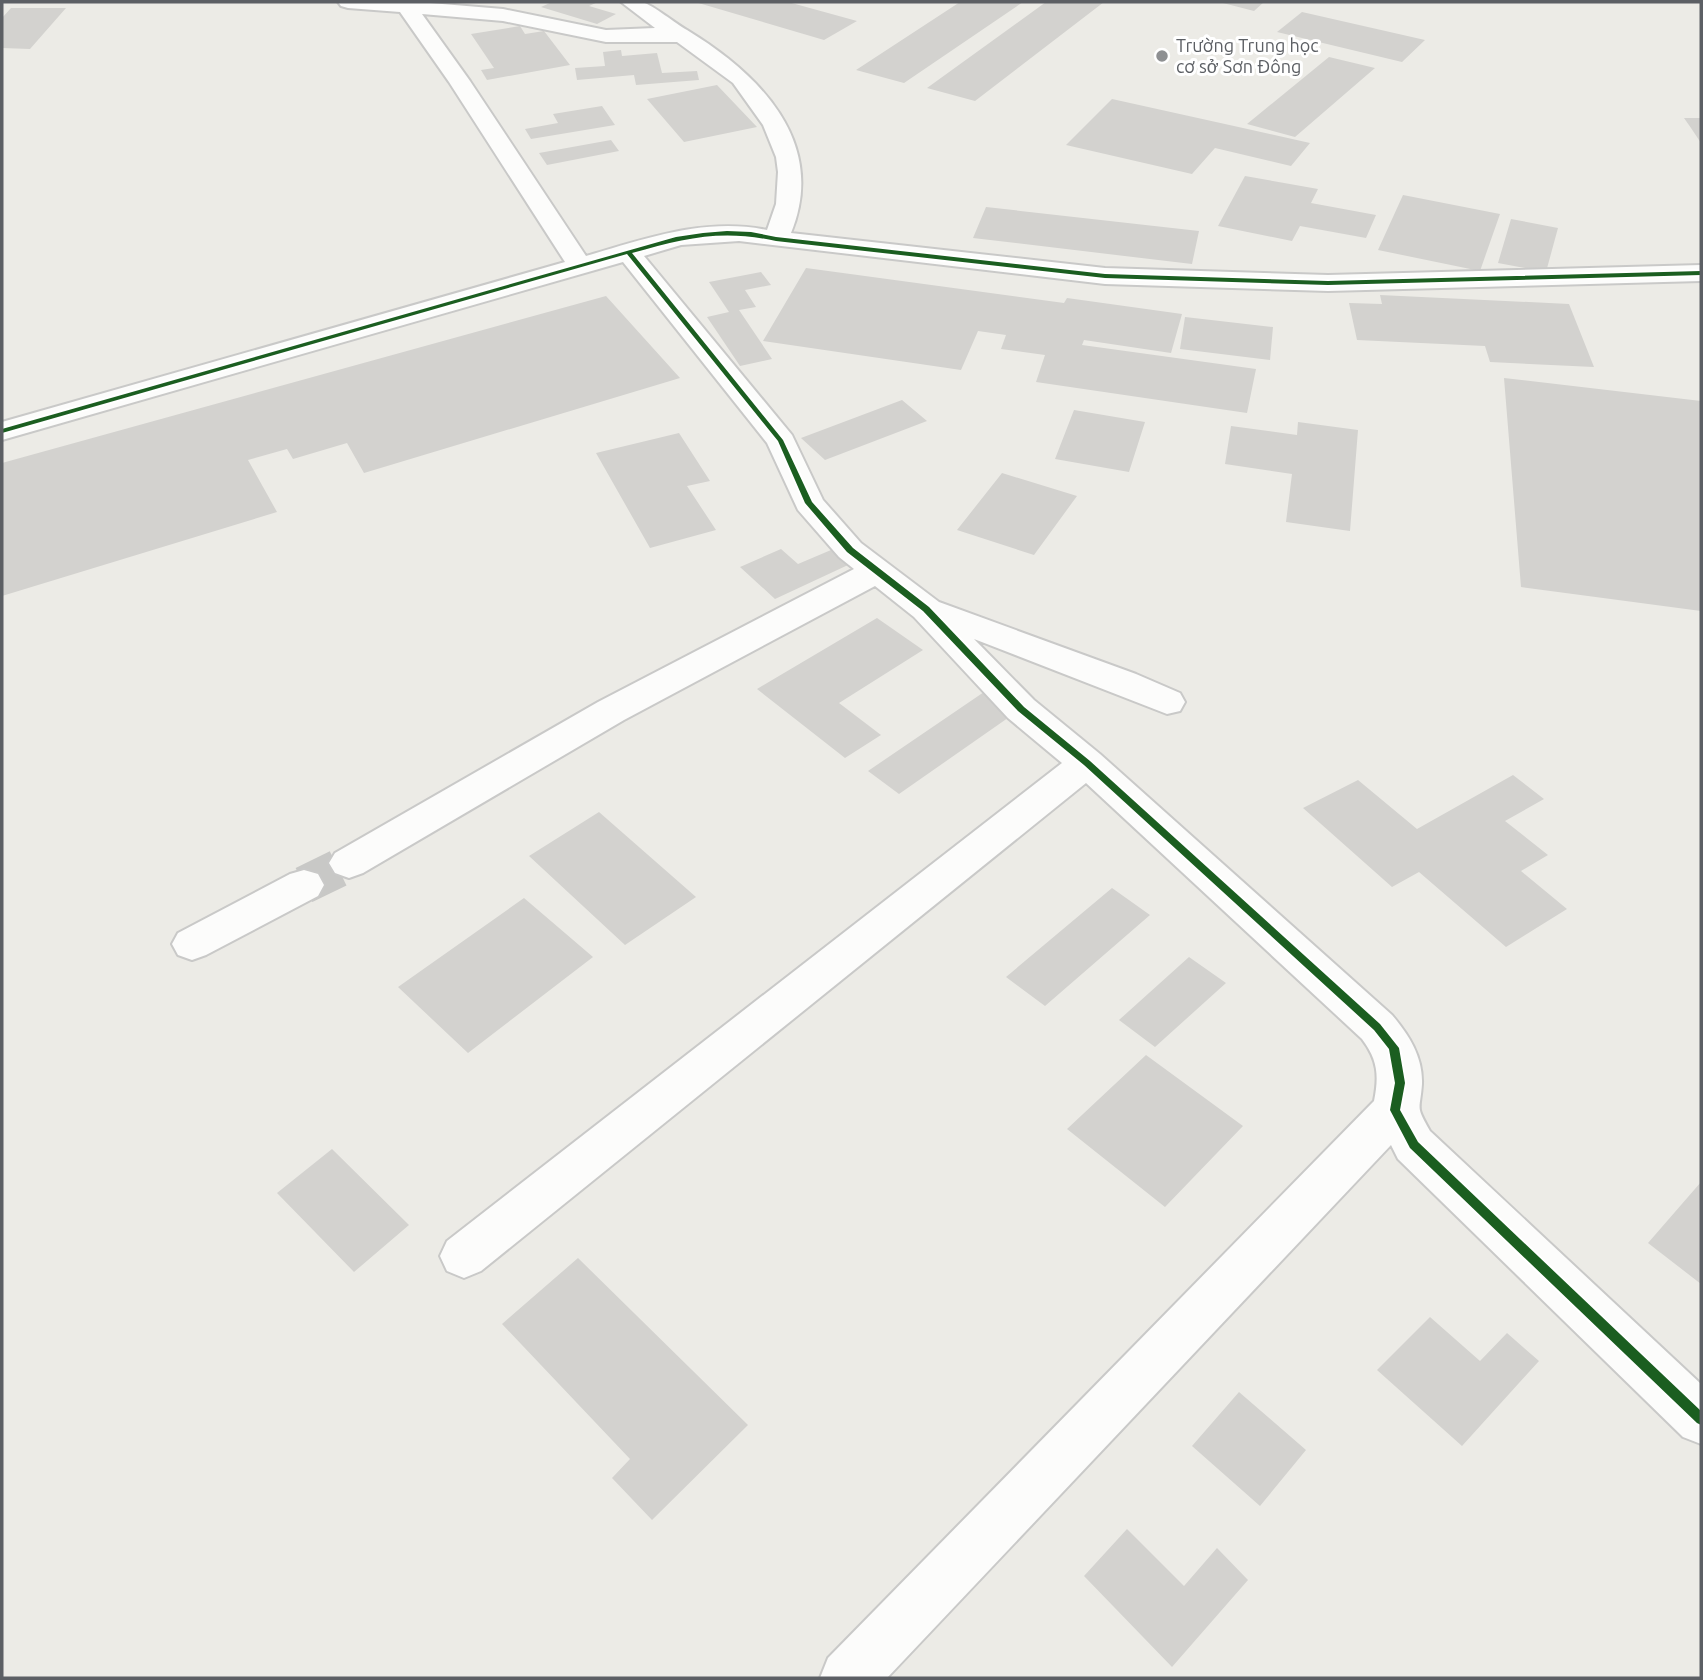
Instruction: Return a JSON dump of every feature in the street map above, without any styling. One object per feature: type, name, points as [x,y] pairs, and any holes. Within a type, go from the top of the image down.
[{"type":"street","points":[[348,2],[503,15],[606,36],[675,34]]},
{"type":"street","points":[[631,2],[739,76],[783,139],[791,168],[791,191],[787,216],[776,239]]},
{"type":"street","points":[[406,7],[459,81],[580,266]]},
{"type":"street","points":[[2,431],[677,238],[709,233],[745,232],[776,239],[1119,276],[1328,283],[1701,273]]},
{"type":"street","points":[[628,252],[780,441],[809,503],[850,550],[926,609],[1021,709],[1087,763],[1377,1027],[1394,1048],[1400,1083],[1395,1110],[848,1678]]},
{"type":"street","points":[[349,863],[611,711],[877,571]]},
{"type":"street","points":[[926,609],[1124,682],[1167,702]]},
{"type":"street","points":[[464,1256],[1087,763]]},
{"type":"street","points":[[192,944],[304,886]]},
{"type":"street","points":[[1395,1110],[1414,1145],[1701,1419]]},
{"type":"building","points":[[552,2],[598,2],[589,6],[616,14],[597,24],[541,7]]},
{"type":"building","points":[[695,2],[788,2],[857,21],[824,40]]},
{"type":"building","points":[[960,2],[1023,2],[904,83],[856,70]]},
{"type":"building","points":[[1046,2],[1104,2],[975,101],[927,88]]},
{"type":"building","points":[[1219,2],[1264,2],[1254,11]]},
{"type":"building","points":[[11,8],[66,8],[30,49],[2,48],[2,18]]},
{"type":"building","points":[[1302,12],[1425,40],[1402,62],[1277,32]]},
{"type":"building","points":[[520,26],[525,34],[544,31],[570,65],[487,80],[481,70],[494,68],[471,34]]},
{"type":"building","points":[[621,50],[622,56],[657,53],[662,73],[697,71],[699,80],[636,85],[634,75],[577,80],[575,68],[605,66],[603,52]]},
{"type":"building","points":[[1329,57],[1375,68],[1295,137],[1247,124]]},
{"type":"building","points":[[717,85],[757,127],[684,142],[647,99]]},
{"type":"building","points":[[1112,99],[1310,143],[1291,166],[1215,148],[1192,174],[1066,145]]},
{"type":"building","points":[[602,106],[615,125],[531,139],[525,129],[558,123],[553,114]]},
{"type":"building","points":[[1684,118],[1701,118],[1701,143],[1691,128]]},
{"type":"building","points":[[611,140],[619,151],[547,165],[539,153]]},
{"type":"building","points":[[1245,176],[1318,189],[1311,203],[1376,215],[1366,238],[1300,226],[1292,241],[1218,226]]},
{"type":"building","points":[[1403,195],[1500,214],[1480,271],[1378,250]]},
{"type":"building","points":[[986,207],[1199,231],[1192,264],[973,238]]},
{"type":"building","points":[[1511,219],[1558,228],[1546,272],[1498,263]]},
{"type":"building","points":[[806,268],[1064,303],[1067,298],[1182,314],[1171,353],[1084,340],[1082,345],[1256,369],[1247,413],[1036,382],[1045,355],[1001,349],[1006,335],[978,331],[961,370],[763,341]]},
{"type":"building","points":[[761,272],[771,285],[745,290],[756,307],[739,310],[772,359],[740,366],[707,317],[729,312],[709,282]]},
{"type":"building","points":[[1380,295],[1569,304],[1594,367],[1490,362],[1485,346],[1357,340],[1349,303],[1382,304]]},
{"type":"building","points":[[606,296],[680,378],[364,473],[347,443],[293,459],[287,449],[248,460],[277,512],[2,596],[2,463]]},
{"type":"building","points":[[1185,317],[1273,327],[1270,360],[1180,349]]},
{"type":"building","points":[[1504,378],[1701,401],[1701,611],[1521,587]]},
{"type":"building","points":[[902,400],[927,421],[825,460],[801,438]]},
{"type":"building","points":[[1074,410],[1145,422],[1129,472],[1055,459]]},
{"type":"building","points":[[1298,422],[1358,430],[1350,531],[1286,522],[1292,474],[1225,464],[1231,426],[1297,435]]},
{"type":"building","points":[[679,433],[710,481],[687,486],[716,530],[650,548],[596,453]]},
{"type":"building","points":[[1002,473],[1077,496],[1034,555],[957,530]]},
{"type":"building","points":[[781,549],[798,564],[831,550],[848,565],[775,599],[740,567]]},
{"type":"building","points":[[877,618],[923,650],[839,703],[881,735],[845,758],[757,689]]},
{"type":"building","points":[[984,692],[1015,713],[899,794],[868,771]]},
{"type":"building","points":[[1513,775],[1544,799],[1505,821],[1548,855],[1521,871],[1567,909],[1506,947],[1419,872],[1392,887],[1303,808],[1358,780],[1417,829]]},
{"type":"building","points":[[599,812],[696,897],[625,945],[529,856]]},
{"type":"building","points":[[1112,888],[1150,915],[1045,1006],[1006,977]]},
{"type":"building","points":[[524,898],[593,957],[468,1053],[398,987]]},
{"type":"building","points":[[1189,957],[1226,983],[1155,1047],[1119,1020]]},
{"type":"building","points":[[1146,1055],[1243,1126],[1165,1207],[1067,1129]]},
{"type":"building","points":[[332,1149],[409,1225],[354,1272],[277,1193]]},
{"type":"building","points":[[1701,1182],[1701,1284],[1648,1243]]},
{"type":"building","points":[[578,1258],[748,1425],[652,1520],[612,1478],[630,1459],[502,1324]]},
{"type":"building","points":[[1430,1317],[1480,1361],[1507,1333],[1539,1361],[1462,1446],[1377,1370]]},
{"type":"building","points":[[1239,1392],[1306,1450],[1260,1506],[1192,1446]]},
{"type":"building","points":[[1127,1529],[1184,1586],[1217,1548],[1248,1580],[1172,1667],[1084,1576]]},
{"type":"tunnel","points":[[304,885],[349,863]]},
{"type":"cycle path","points":[[2,431],[678,238],[703,234],[751,234],[1105,276],[1328,283],[1701,273]]},
{"type":"cycle path","points":[[628,252],[781,441],[809,503],[850,550],[926,609],[1021,709],[1087,763],[1377,1027],[1394,1048],[1400,1083],[1395,1110],[1414,1145],[1701,1419]]},
{"type":"place","name":"Trường Trung học cơ sở Sơn Đông","points":[[1162,56]]}]
